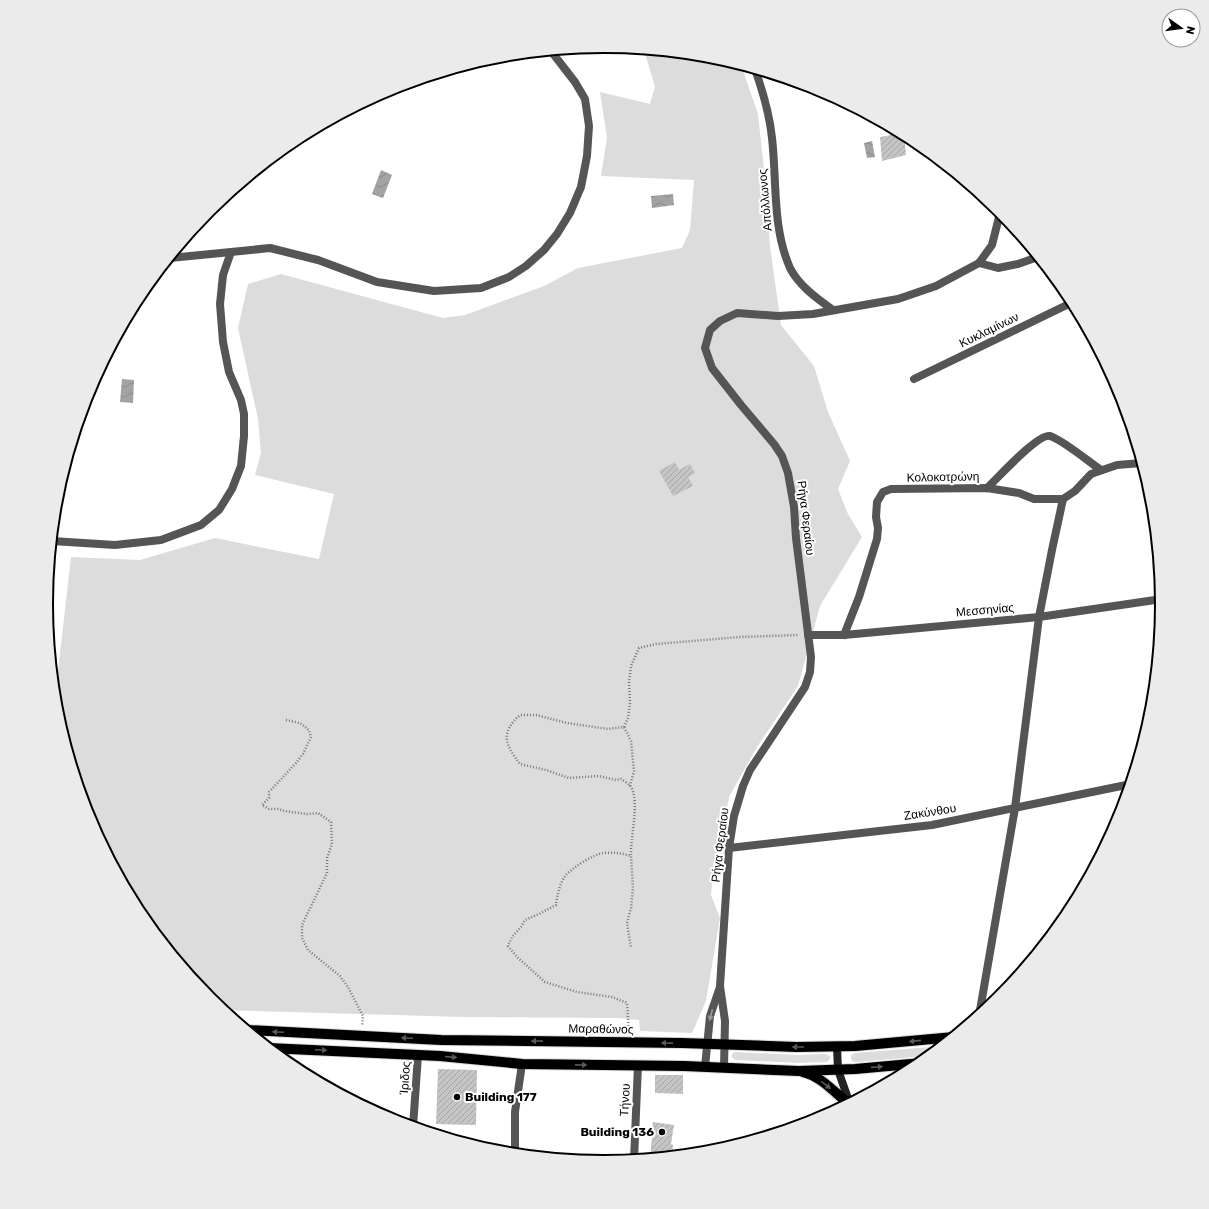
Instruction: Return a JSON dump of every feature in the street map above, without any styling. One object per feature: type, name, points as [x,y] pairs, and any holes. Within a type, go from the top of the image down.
[{"type":"main road","name":"Μαραθώνος","points":[[255,1030],[441,1040],[630,1042],[797,1047],[871,1045],[945,1038]]},
{"type":"main road","points":[[837,1047],[838,1070],[847,1099]]},
{"type":"main road","points":[[284,1053],[418,1055],[522,1064],[724,1067],[799,1071],[838,1070],[909,1064]]},
{"type":"main road","points":[[799,1071],[810,1073],[845,1101]]},
{"type":"street","points":[[177,257],[270,248],[318,260],[377,282],[434,291],[481,288],[509,277],[526,266],[544,250],[557,234],[570,213],[581,187],[587,156],[589,126],[585,99],[575,82],[555,56]]},
{"type":"street","name":"Απόλλωνος","points":[[757,75],[772,136],[779,232],[791,268],[811,294],[834,310]]},
{"type":"street","name":"Ρήγα Φεραίου","points":[[720,986],[729,848],[734,816],[742,786],[758,757],[805,687],[810,672],[811,657],[796,538],[794,507],[788,473],[782,456],[774,444],[712,368],[705,348],[710,330],[720,321],[737,313],[778,316],[813,314],[898,299],[936,286],[979,264],[992,245],[998,220]]},
{"type":"street","points":[[57,541],[115,546],[161,540],[201,525],[219,510],[232,490],[241,466],[244,436],[244,414],[241,400],[229,372],[223,342],[220,304],[223,275],[231,252]]},
{"type":"street","points":[[979,264],[998,268],[1018,264],[1033,259]]},
{"type":"street","name":"Κυκλαμίνων","points":[[914,379],[1067,305]]},
{"type":"street","points":[[988,488],[1023,452],[1042,436],[1049,436],[1101,470]]},
{"type":"street","points":[[981,1007],[1016,808],[1040,617],[1063,499],[1075,491],[1091,474],[1117,465],[1137,463]]},
{"type":"street","name":"Κολοκοτρώνη","points":[[844,635],[859,597],[870,557],[877,539],[877,502],[884,492],[891,489],[988,488],[1019,494],[1034,499],[1063,499]]},
{"type":"street","name":"Μεσσηνίας","points":[[808,635],[844,635],[1040,617],[1156,600]]},
{"type":"street","name":"Ζακύνθου","points":[[729,848],[932,825],[1126,785]]},
{"type":"street","points":[[705,1067],[706,1044],[710,1016],[720,986]]},
{"type":"street","points":[[720,986],[726,1021],[724,1067]]},
{"type":"street","name":"Ίριδος","points":[[413,1122],[418,1055]]},
{"type":"street","points":[[515,1148],[514,1112],[522,1064]]},
{"type":"street","name":"Τήνου","points":[[634,1155],[638,1066]]},
{"type":"path","points":[[624,727],[628,718],[630,703],[629,684],[631,666],[640,648],[656,644],[739,637],[808,635]]},
{"type":"path","points":[[624,727],[608,729],[567,723],[536,715],[520,715],[511,723],[506,736],[508,747],[520,764],[546,770],[570,778],[599,776],[616,780],[621,779],[630,786],[634,794],[634,816],[630,847],[633,888],[631,908],[627,923],[631,948]]},
{"type":"path","points":[[286,720],[300,723],[309,730],[311,737],[303,754],[296,764],[268,792],[268,798],[262,805],[269,809],[278,809],[284,812],[307,814],[318,813],[331,822],[332,844],[327,858],[327,873],[302,925],[302,938],[308,950],[340,976],[348,987],[363,1016],[360,1036]]},
{"type":"path","points":[[624,727],[631,741],[634,771],[630,786]]},
{"type":"path","points":[[630,1042],[627,1003],[612,997],[577,992],[545,982],[517,957],[508,946],[512,937],[525,920],[556,905],[565,876],[581,863],[602,853],[621,853],[631,856]]},
{"type":"shaded area","points":[[645,54],[712,64],[743,71],[758,114],[770,246],[781,325],[814,366],[828,412],[850,461],[838,489],[848,514],[862,537],[820,606],[798,686],[757,747],[730,795],[714,860],[711,895],[720,918],[706,1001],[692,1033],[640,1031],[639,1020],[619,1018],[464,1017],[232,1010],[190,968],[146,911],[110,848],[95,816],[82,782],[64,712],[58,673],[71,557],[140,560],[215,538],[319,559],[334,494],[255,475],[261,453],[258,419],[238,328],[248,284],[281,274],[443,318],[465,315],[544,286],[578,268],[682,248],[690,230],[694,180],[601,176],[607,138],[600,92],[650,104],[655,87]]},
{"type":"shaded area","points":[[933,1047],[920,1057],[853,1062],[851,1055],[855,1053]]},
{"type":"shaded area","points":[[734,1052],[799,1055],[826,1054],[830,1056],[830,1059],[827,1062],[798,1063],[735,1060],[731,1056]]},
{"type":"water","points":[[872,141],[875,157],[867,158],[864,143]]},
{"type":"water","points":[[381,170],[392,175],[383,198],[372,194]]},
{"type":"water","points":[[673,194],[674,205],[652,208],[651,196]]},
{"type":"water","points":[[122,379],[134,380],[133,403],[120,402]]},
{"type":"building","points":[[893,135],[905,142],[906,155],[882,161],[880,137]]},
{"type":"building","points":[[675,462],[679,470],[690,464],[695,473],[688,477],[693,486],[673,496],[659,471]]},
{"type":"building","name":"Building 177","points":[[438,1069],[477,1070],[476,1125],[436,1124]]},
{"type":"building","points":[[655,1075],[683,1075],[683,1094],[655,1093]]},
{"type":"building","points":[[653,1122],[674,1125],[671,1144],[673,1145],[672,1151],[650,1154]]},
{"type":"place","name":"Building 177","points":[[457,1097]]},
{"type":"place","name":"Building 136","points":[[662,1132]]}]
